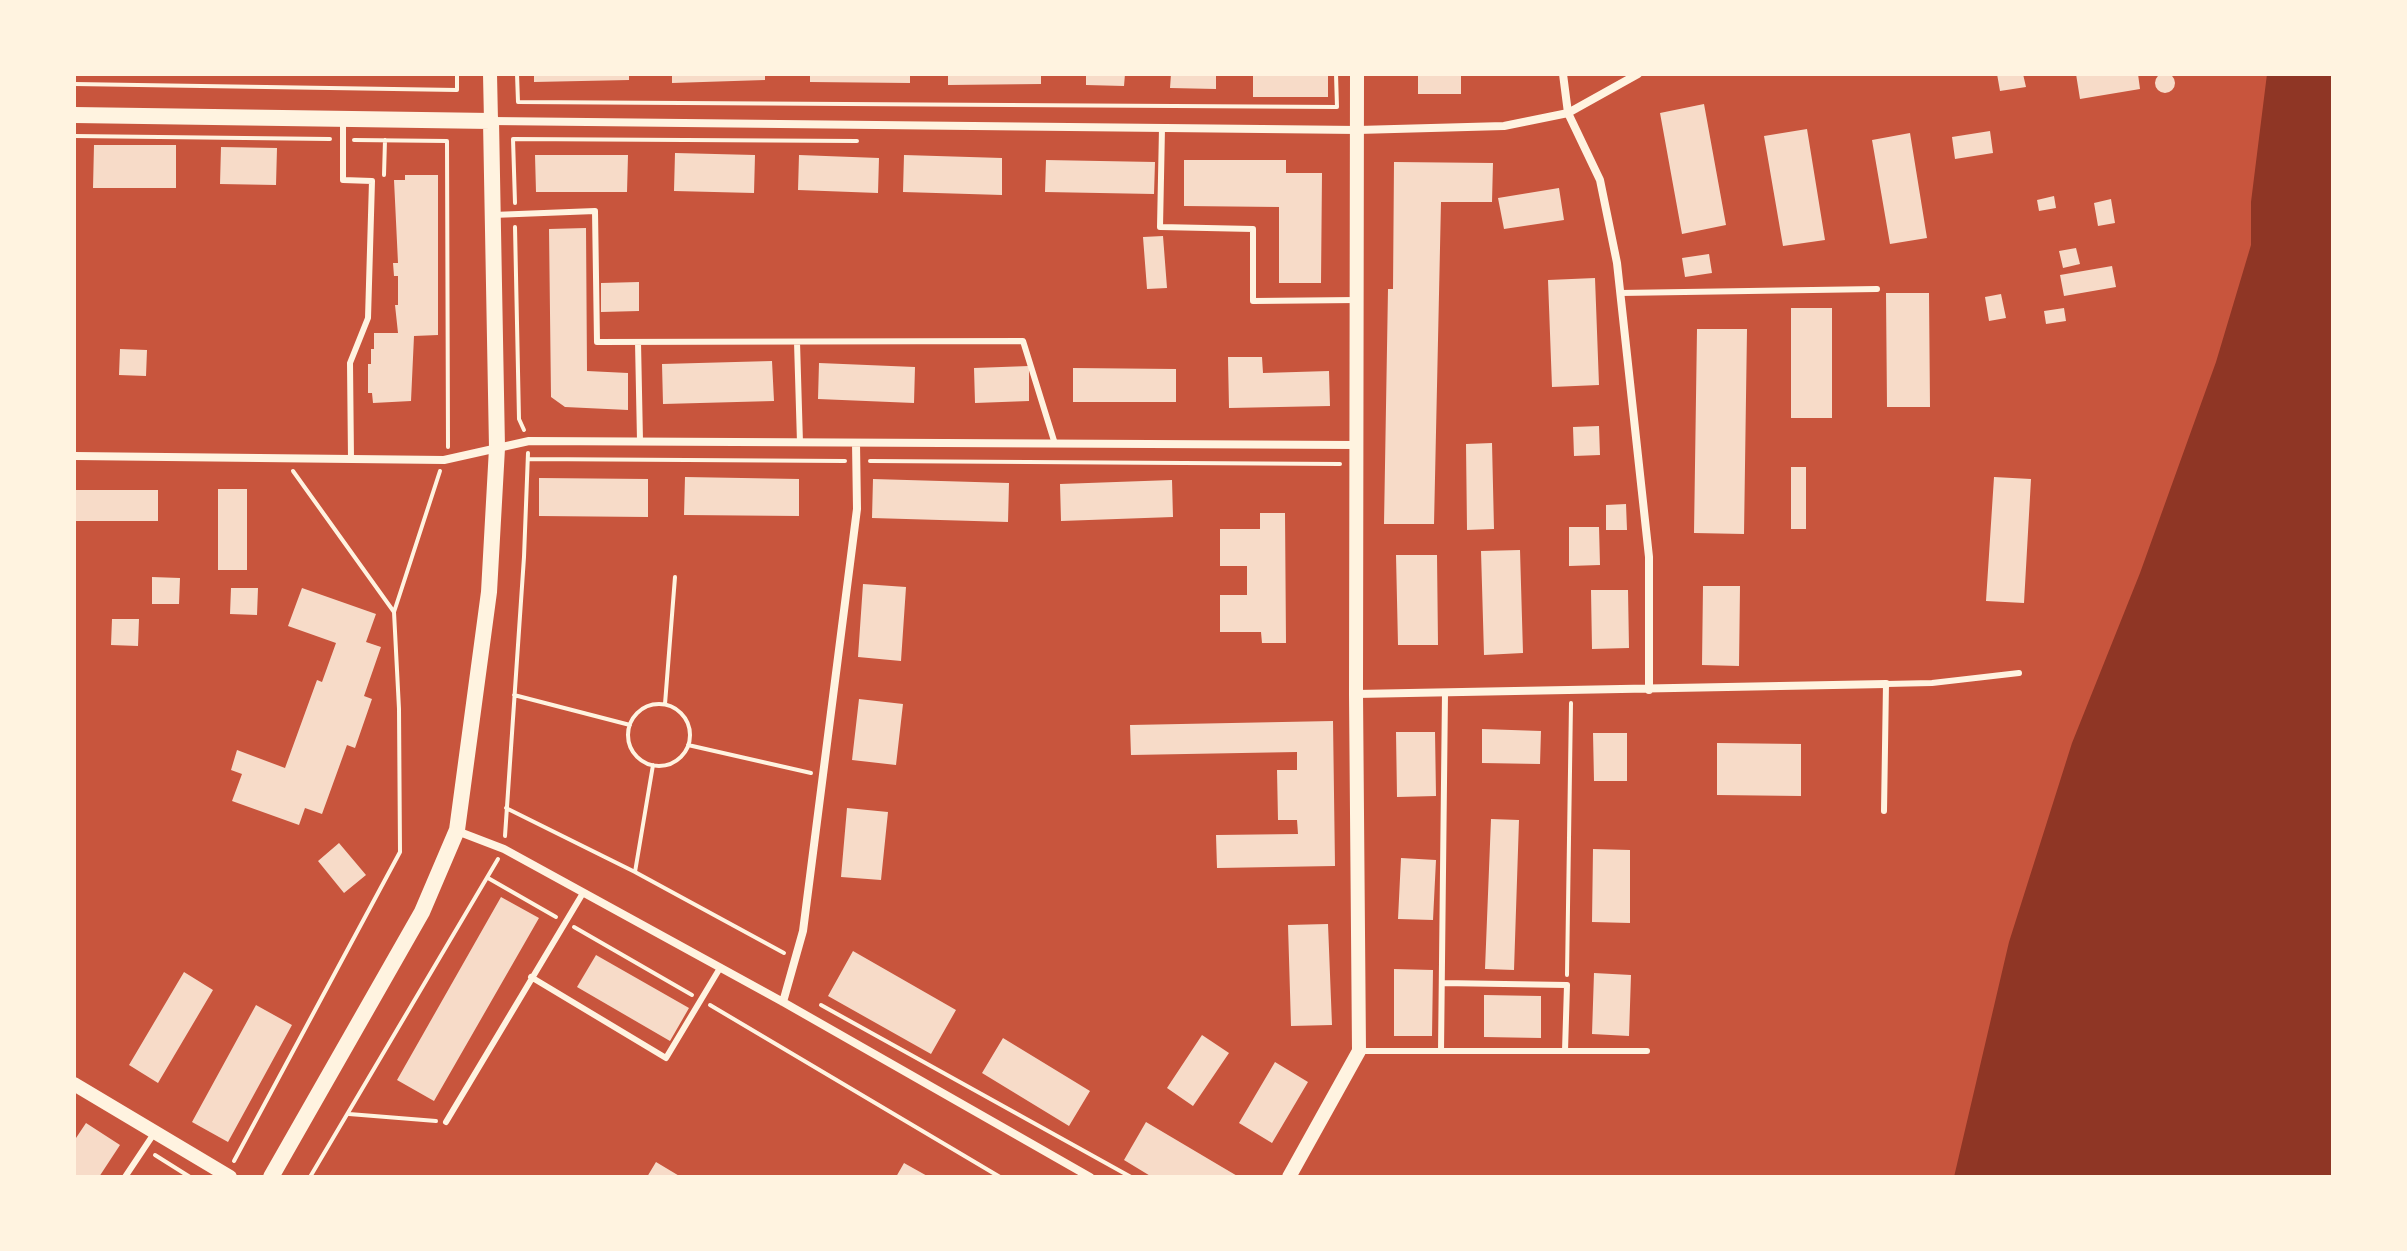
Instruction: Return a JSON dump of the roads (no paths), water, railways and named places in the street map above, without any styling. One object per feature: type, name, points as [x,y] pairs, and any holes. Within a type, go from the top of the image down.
[{"type":"main road","points":[[74,115],[491,121],[497,448],[489,592],[457,830],[422,912],[271,1177]]},
{"type":"street","points":[[490,74],[491,121],[1358,130],[1504,126],[1568,113],[1638,74]]},
{"type":"street","points":[[1289,1177],[1359,1051],[1357,74]]},
{"type":"street","points":[[1563,74],[1568,113],[1600,180],[1617,263],[1649,557],[1649,690]]},
{"type":"street","points":[[74,456],[444,460],[529,441],[1356,445]]},
{"type":"street","points":[[783,1002],[803,931],[857,509],[856,443]]},
{"type":"street","points":[[1356,694],[1886,684]]},
{"type":"street","points":[[457,830],[504,849],[783,1002],[1090,1177]]},
{"type":"street","points":[[74,1084],[228,1176]]},
{"type":"lane","points":[[343,118],[343,180],[372,181],[368,318],[350,363],[351,459]]},
{"type":"lane","points":[[1162,128],[1160,227],[1253,229],[1253,301],[1357,300]]},
{"type":"lane","points":[[493,215],[595,211],[597,342],[1023,341],[1055,444]]},
{"type":"lane","points":[[1620,293],[1877,289]]},
{"type":"lane","points":[[638,342],[640,441]]},
{"type":"lane","points":[[797,342],[800,443]]},
{"type":"lane","points":[[1884,811],[1886,684],[1932,683],[2019,673]]},
{"type":"lane","points":[[1441,1051],[1445,693]]},
{"type":"lane","points":[[446,1122],[583,893]]},
{"type":"lane","points":[[531,977],[666,1058],[720,968]]},
{"type":"lane","points":[[1442,983],[1567,985],[1565,1051]]},
{"type":"lane","points":[[1359,1051],[1647,1051]]},
{"type":"lane","points":[[125,1177],[155,1132]]}]
